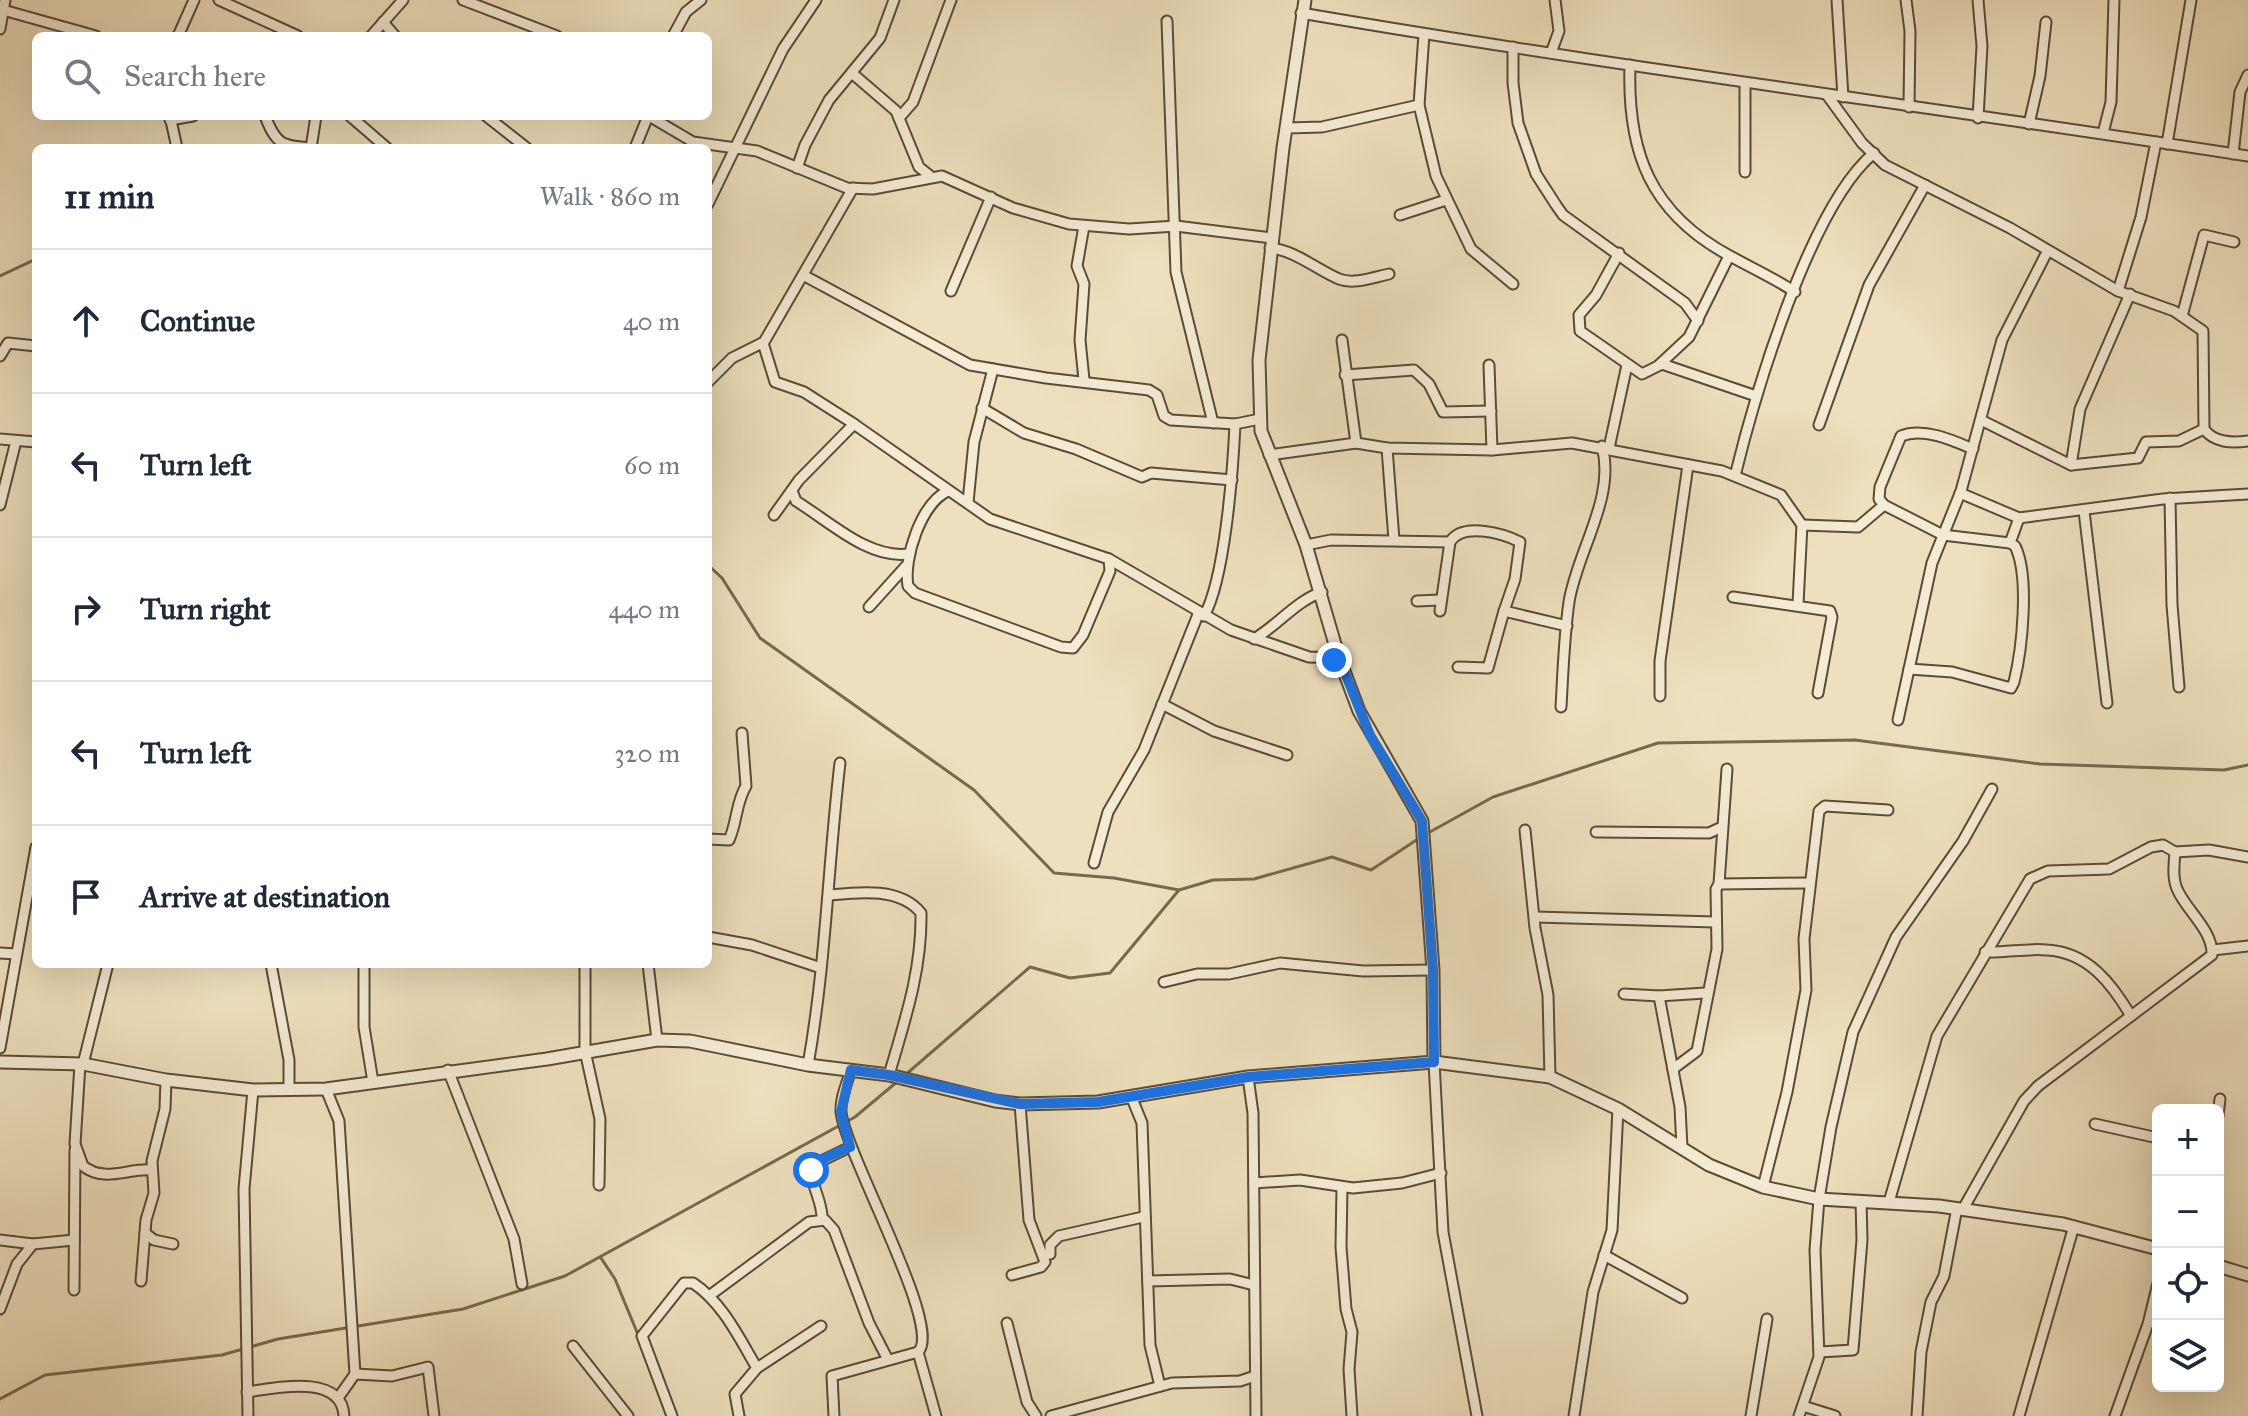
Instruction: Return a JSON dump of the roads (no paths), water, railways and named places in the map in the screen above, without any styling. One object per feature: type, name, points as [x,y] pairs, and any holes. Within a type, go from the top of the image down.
[{"type":"street","points":[[180,32],[194,0]]},
{"type":"street","points":[[219,0],[289,32]]},
{"type":"street","points":[[374,32],[403,0]]},
{"type":"street","points":[[463,0],[547,32]]},
{"type":"street","points":[[675,32],[686,12],[701,0]]},
{"type":"street","points":[[712,195],[792,32],[816,0]]},
{"type":"street","points":[[797,168],[805,145],[829,100],[880,38],[894,0]]},
{"type":"street","points":[[899,118],[913,102],[951,0]]},
{"type":"street","points":[[1305,0],[1271,243],[1259,360],[1260,419],[1269,455],[1322,592],[1339,658],[1370,735],[1422,821],[1433,970],[1434,1062],[1443,1232],[1477,1416]]},
{"type":"street","points":[[1551,53],[1559,31],[1555,0]]},
{"type":"street","points":[[1837,0],[1843,97]]},
{"type":"street","points":[[1906,0],[1910,31],[1909,107]]},
{"type":"street","points":[[1978,0],[1982,46],[1978,118]]},
{"type":"street","points":[[2103,133],[2111,102],[2114,0]]},
{"type":"street","points":[[2167,144],[2191,0]]},
{"type":"street","points":[[0,29],[4,5],[63,32]]},
{"type":"street","points":[[1301,13],[1745,84],[2248,156]]},
{"type":"street","points":[[1167,21],[1176,272],[1213,423]]},
{"type":"street","points":[[383,22],[392,32]]},
{"type":"street","points":[[2029,124],[2040,76],[2046,22]]},
{"type":"street","points":[[1424,34],[1419,105],[1428,148],[1446,200],[1471,249],[1513,284]]},
{"type":"street","points":[[1513,47],[1516,111],[1536,174],[1563,215],[1685,303],[1698,321]]},
{"type":"street","points":[[1630,65],[1630,117],[1634,144],[1644,172],[1683,223],[1729,256],[1795,292]]},
{"type":"street","points":[[853,74],[886,100],[899,118],[919,167],[929,175]]},
{"type":"street","points":[[2233,154],[2240,92],[2248,75]]},
{"type":"street","points":[[1745,84],[1745,172]]},
{"type":"street","points":[[1827,95],[1862,143],[1885,165],[2010,228],[2118,291],[2182,316],[2203,331],[2204,429],[2209,436],[2221,441],[2248,441]]},
{"type":"street","points":[[1287,128],[1322,127],[1419,105]]},
{"type":"street","points":[[170,120],[176,144]]},
{"type":"street","points":[[267,120],[273,137],[285,144]]},
{"type":"street","points":[[312,144],[315,120]]},
{"type":"street","points":[[355,120],[382,144]]},
{"type":"street","points":[[491,120],[522,144]]},
{"type":"street","points":[[637,144],[647,120]]},
{"type":"street","points":[[656,120],[693,142],[704,144]]},
{"type":"street","points":[[2118,291],[2141,217],[2156,142]]},
{"type":"street","points":[[712,145],[757,151],[853,188],[873,189],[929,175],[942,176],[1013,208],[1084,226],[1173,226],[1271,243],[1340,279],[1358,281],[1389,274]]},
{"type":"street","points":[[1735,476],[1756,396],[1795,292],[1836,201],[1859,166],[1874,153]]},
{"type":"street","points":[[1819,425],[1869,285],[1925,185]]},
{"type":"street","points":[[712,378],[732,358],[763,343],[853,188]]},
{"type":"street","points":[[951,291],[991,197]]},
{"type":"street","points":[[1400,215],[1446,200]]},
{"type":"street","points":[[1084,226],[1077,266],[1084,284],[1080,340],[1084,380]]},
{"type":"street","points":[[2182,316],[2204,235],[2234,242]]},
{"type":"street","points":[[1898,720],[1932,563],[1960,493],[2002,340],[2047,252]]},
{"type":"street","points":[[1619,253],[1596,295],[1579,315],[1577,323],[1590,341],[1644,374],[1659,365],[1689,337],[1710,289],[1729,256]]},
{"type":"street","points":[[803,275],[950,356],[993,369],[1149,390],[1157,395],[1167,419],[1235,424],[1260,419]]},
{"type":"street","points":[[2071,465],[2080,409],[2130,294]]},
{"type":"street","points":[[1342,340],[1356,443]]},
{"type":"street","points":[[0,356],[8,343],[32,346]]},
{"type":"street","points":[[763,343],[775,382],[804,392],[1001,525],[1109,559],[1202,614],[1254,639],[1309,657],[1339,658]]},
{"type":"street","points":[[1489,365],[1492,450]]},
{"type":"street","points":[[1561,707],[1569,600],[1607,464],[1627,365]]},
{"type":"street","points":[[1659,365],[1756,396]]},
{"type":"street","points":[[965,498],[982,408],[993,369]]},
{"type":"street","points":[[1345,375],[1414,370],[1429,384],[1443,412],[1491,411]]},
{"type":"street","points":[[982,408],[1024,433],[1076,449],[1142,477],[1151,473],[1232,480]]},
{"type":"street","points":[[1981,420],[2071,465],[2138,458],[2146,442],[2179,441],[2204,429]]},
{"type":"street","points":[[774,515],[844,431],[854,424]]},
{"type":"street","points":[[1094,863],[1108,812],[1144,750],[1202,614],[1214,595],[1232,480],[1235,424]]},
{"type":"street","points":[[1909,669],[1952,672],[2011,688],[2017,672],[2022,588],[2019,555],[2010,543],[1943,535],[1884,505],[1879,499],[1880,487],[1901,436],[1909,433],[1936,435],[1973,449]]},
{"type":"street","points":[[0,439],[32,442]]},
{"type":"street","points":[[0,505],[16,441]]},
{"type":"street","points":[[1269,455],[1356,443],[1387,448],[1492,450],[1534,444],[1610,448],[1735,476],[1781,495],[1802,525],[1798,604]]},
{"type":"street","points":[[1387,448],[1394,540]]},
{"type":"street","points":[[1660,696],[1660,661],[1688,465]]},
{"type":"street","points":[[792,491],[796,501],[874,550],[889,555],[908,554]]},
{"type":"street","points":[[948,491],[932,502],[908,554],[908,586],[915,593],[1073,648],[1083,635],[1110,571],[1109,559]]},
{"type":"street","points":[[1960,493],[2019,518],[2087,512],[2170,498],[2248,494]]},
{"type":"street","points":[[2170,498],[2172,605],[2179,687]]},
{"type":"street","points":[[1802,525],[1858,527],[1884,505]]},
{"type":"street","points":[[2087,512],[2107,703]]},
{"type":"street","points":[[2010,543],[2019,518]]},
{"type":"street","points":[[1417,601],[1440,606],[1450,542],[1455,534],[1464,530],[1502,535],[1520,542],[1515,579],[1488,668],[1458,667]]},
{"type":"street","points":[[1306,545],[1331,540],[1450,542]]},
{"type":"street","points":[[869,607],[906,566]]},
{"type":"street","points":[[1110,571],[1120,566]]},
{"type":"street","points":[[1254,639],[1278,625],[1306,597],[1322,592]]},
{"type":"street","points":[[1733,597],[1798,604],[1831,613],[1818,693]]},
{"type":"street","points":[[1504,611],[1567,626]]},
{"type":"street","points":[[1162,704],[1214,731],[1287,755]]},
{"type":"street","points":[[712,839],[729,840],[736,826],[741,794],[746,786],[742,733]]},
{"type":"street","points":[[808,1065],[821,968],[822,930],[830,895],[831,838],[840,763]]},
{"type":"street","points":[[1673,1069],[1697,1051],[1705,993],[1715,960],[1716,889],[1719,884],[1727,769]]},
{"type":"street","points":[[1799,1416],[1820,1352],[1815,1250],[1819,1199],[1847,1056],[1882,962],[1919,900],[1963,841],[1992,789]]},
{"type":"street","points":[[1763,1187],[1787,1092],[1806,990],[1803,955],[1819,811],[1825,806],[1888,810]]},
{"type":"street","points":[[1596,832],[1709,833],[1722,827]]},
{"type":"street","points":[[1525,830],[1548,995],[1550,1077]]},
{"type":"street","points":[[1889,1202],[1937,1036],[2030,879],[2037,874],[2109,869],[2151,847],[2163,845],[2175,852],[2209,850],[2248,857]]},
{"type":"street","points":[[2175,852],[2174,876],[2178,891],[2213,950]]},
{"type":"street","points":[[1719,884],[1810,883]]},
{"type":"street","points":[[0,1048],[16,954],[32,888]]},
{"type":"street","points":[[830,895],[884,894],[916,907],[921,913],[916,980],[889,1075]]},
{"type":"street","points":[[1535,917],[1715,922]]},
{"type":"street","points":[[712,938],[752,945],[821,968]]},
{"type":"street","points":[[2213,950],[2248,946]]},
{"type":"street","points":[[1985,952],[2014,954],[2051,950],[2094,967],[2110,983],[2131,1016]]},
{"type":"street","points":[[1917,1416],[1921,1352],[1931,1302],[1944,1276],[1960,1209],[2024,1101],[2038,1086],[2167,986],[2208,960],[2213,950]]},
{"type":"street","points":[[0,953],[16,954]]},
{"type":"street","points":[[1164,982],[1197,974],[1229,974],[1288,963],[1363,971],[1433,970]]},
{"type":"street","points":[[74,1290],[76,1138],[81,1064],[107,968]]},
{"type":"street","points":[[272,968],[289,1060],[289,1090]]},
{"type":"street","points":[[364,968],[364,1027],[373,1082]]},
{"type":"street","points":[[585,968],[585,1051],[600,1119],[599,1185]]},
{"type":"street","points":[[648,968],[657,1040]]},
{"type":"street","points":[[1624,994],[1659,996],[1705,993]]},
{"type":"street","points":[[1659,996],[1680,1107],[1682,1148]]},
{"type":"street","points":[[0,1062],[81,1064],[166,1080],[253,1090],[326,1089],[657,1040],[738,1049],[808,1065],[889,1075],[995,1101],[1020,1104],[1098,1102],[1248,1077],[1434,1062],[1550,1077],[1618,1109],[1741,1181],[1763,1187],[1819,1199],[1960,1209],[2074,1226],[2154,1248]]},
{"type":"street","points":[[448,1070],[514,1239],[522,1284]]},
{"type":"street","points":[[834,1416],[832,1376],[869,1368],[887,1358],[918,1352],[925,1341],[919,1305],[850,1147],[842,1115],[851,1070]]},
{"type":"street","points":[[1248,1077],[1254,1183],[1256,1416]]},
{"type":"street","points":[[141,1281],[145,1233],[154,1193],[152,1170],[165,1109],[166,1080]]},
{"type":"street","points":[[326,1089],[339,1121],[355,1374],[338,1398]]},
{"type":"street","points":[[248,1416],[244,1166],[253,1090]]},
{"type":"street","points":[[1131,1096],[1142,1123],[1150,1345],[1160,1386]]},
{"type":"street","points":[[2219,1104],[2220,1099]]},
{"type":"street","points":[[1012,1275],[1044,1265],[1044,1255],[1029,1220],[1020,1104]]},
{"type":"street","points":[[1574,1416],[1589,1313],[1614,1210],[1618,1109]]},
{"type":"street","points":[[2095,1124],[2152,1137]]},
{"type":"street","points":[[76,1138],[83,1166],[89,1170],[110,1176],[135,1169],[152,1170]]},
{"type":"street","points":[[850,1147],[813,1165],[811,1176],[822,1207],[822,1219],[834,1230],[869,1323],[887,1358]]},
{"type":"street","points":[[1254,1183],[1300,1180],[1342,1187],[1402,1183],[1441,1173]]},
{"type":"street","points":[[1342,1187],[1341,1247],[1346,1309],[1352,1332],[1349,1369],[1352,1416]]},
{"type":"street","points":[[1820,1352],[1853,1350],[1862,1240],[1861,1201]]},
{"type":"street","points":[[1044,1255],[1050,1254],[1050,1245],[1059,1236],[1143,1217]]},
{"type":"street","points":[[709,1296],[791,1234],[809,1222],[822,1219]]},
{"type":"street","points":[[2019,1416],[2074,1226]]},
{"type":"street","points":[[145,1233],[154,1240],[173,1244]]},
{"type":"street","points":[[0,1240],[33,1244],[74,1240]]},
{"type":"street","points":[[0,1309],[17,1264],[33,1244]]},
{"type":"street","points":[[1604,1255],[1682,1298]]},
{"type":"street","points":[[2224,1268],[2248,1275]]},
{"type":"street","points":[[1148,1281],[1230,1279],[1254,1285]]},
{"type":"street","points":[[672,1416],[642,1336],[684,1283],[697,1285],[709,1296],[735,1330],[757,1368]]},
{"type":"street","points":[[2115,1416],[2152,1308]]},
{"type":"street","points":[[1751,1416],[1767,1319]]},
{"type":"street","points":[[1007,1323],[1027,1402],[1036,1416]]},
{"type":"street","points":[[739,1416],[735,1394],[757,1368],[821,1326]]},
{"type":"street","points":[[573,1346],[628,1416]]},
{"type":"street","points":[[918,1352],[936,1416]]},
{"type":"street","points":[[355,1374],[392,1376],[428,1367],[434,1416]]},
{"type":"street","points":[[1051,1416],[1160,1386],[1240,1381],[1255,1376]]},
{"type":"street","points":[[247,1392],[307,1387],[325,1390],[338,1398],[344,1416]]},
{"type":"street","points":[[1803,1406],[1835,1416]]},
{"type":"waterway","points":[[0,276],[32,261]]},
{"type":"waterway","points":[[712,569],[722,578],[760,638],[974,790],[1054,873],[1114,878],[1179,890],[1213,880],[1254,879],[1332,857],[1371,870],[1421,837]]},
{"type":"waterway","points":[[1428,833],[1493,797],[1658,743],[1855,740],[2040,764],[2224,770],[2248,765]]},
{"type":"waterway","points":[[904,1076],[1030,967],[1070,978],[1110,973],[1179,890]]},
{"type":"waterway","points":[[0,1399],[45,1375],[222,1355],[278,1339],[463,1309],[565,1276],[855,1117],[898,1081]]},
{"type":"waterway","points":[[601,1258],[615,1279],[639,1337]]}]
